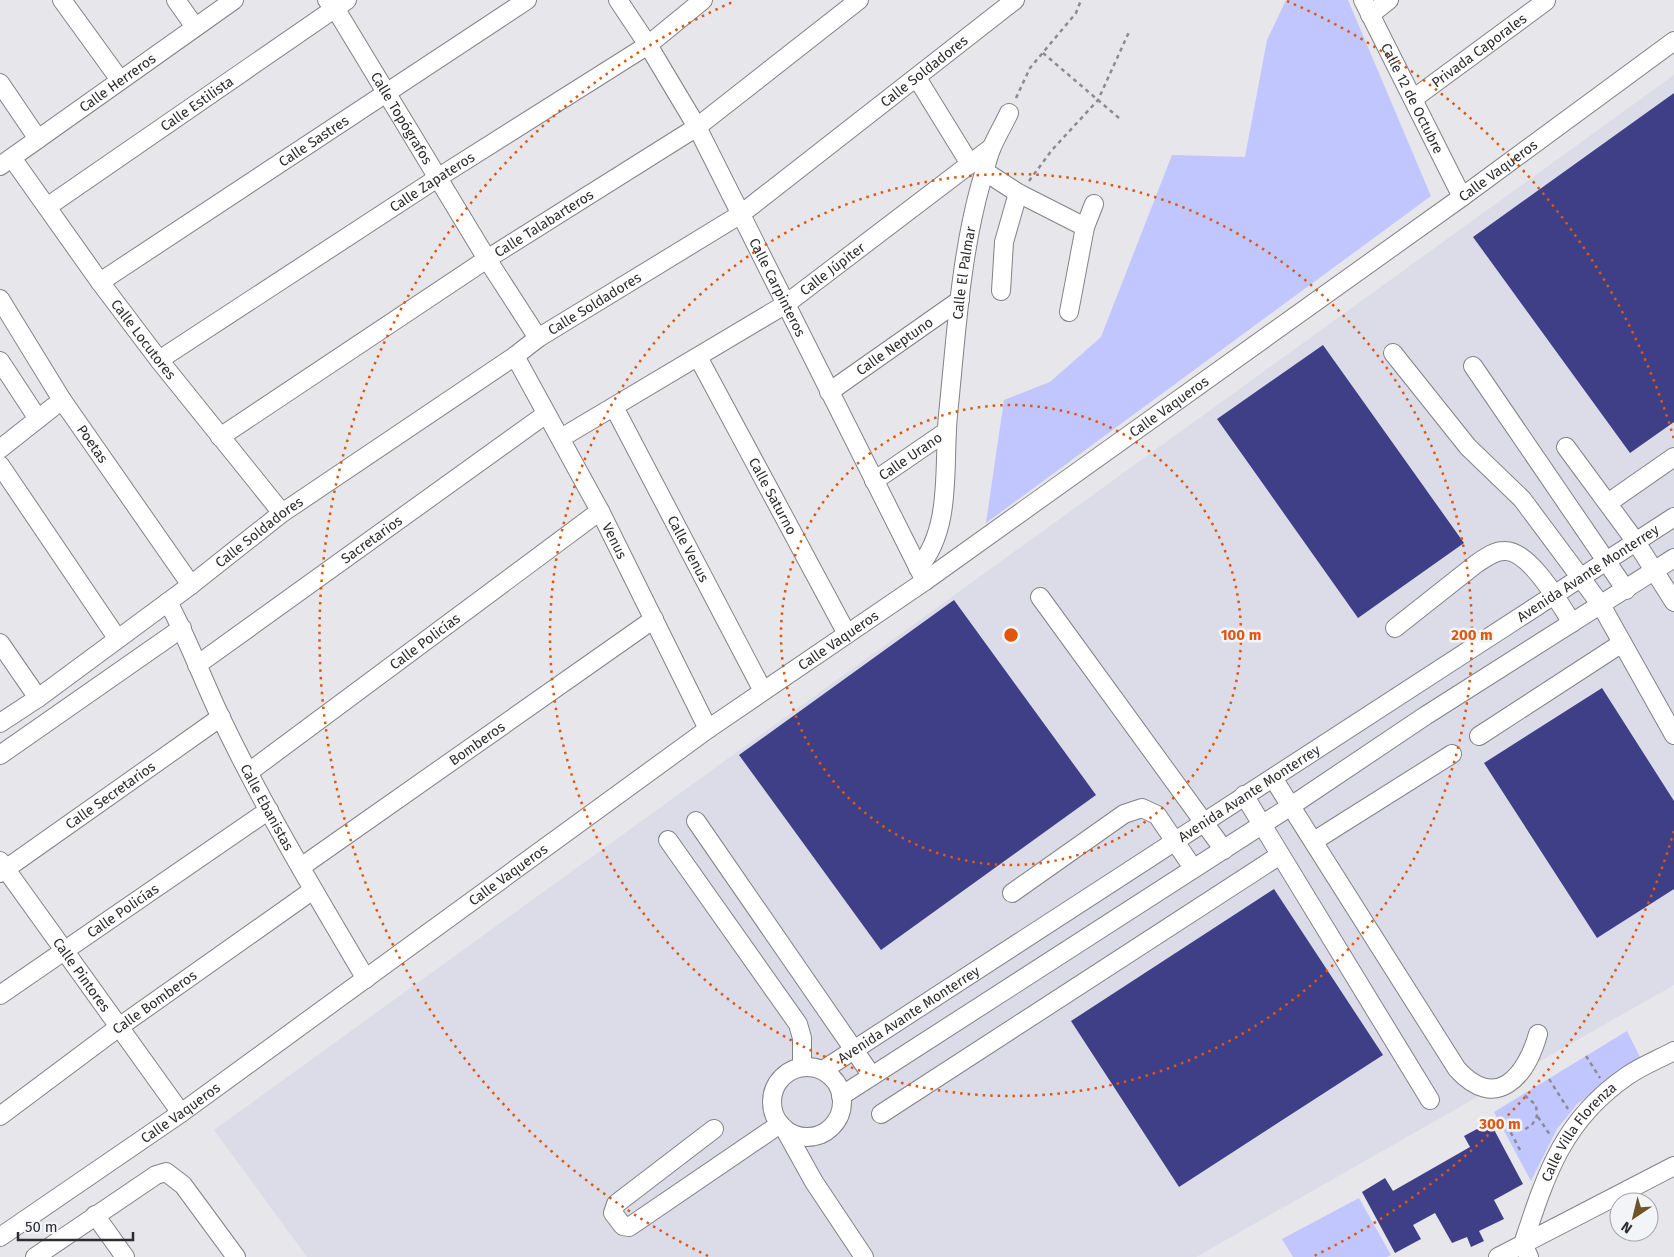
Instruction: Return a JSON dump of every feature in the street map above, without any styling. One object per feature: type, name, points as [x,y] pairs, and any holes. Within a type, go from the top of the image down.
[{"type":"street","points":[[62,0],[120,80]]},
{"type":"street","points":[[176,0],[195,27]]},
{"type":"street","name":"Calle Herreros","points":[[6,162],[234,0]]},
{"type":"street","name":"Calle Sastres","points":[[100,282],[528,0]]},
{"type":"street","name":"Calle Carpinteros","points":[[618,0],[648,45],[697,127],[921,575]]},
{"type":"street","name":"Calle Zapateros","points":[[160,360],[439,177],[648,45],[703,0]]},
{"type":"street","name":"Calle Talabarteros","points":[[220,437],[487,259],[697,127],[859,0]]},
{"type":"street","name":"Calle Soldadores","points":[[0,723],[38,698],[191,585],[282,513],[515,356],[538,338],[741,214],[1015,0]]},
{"type":"street","points":[[1366,7],[1389,0]]},
{"type":"street","name":"Privada Caporales","points":[[1413,99],[1546,1]]},
{"type":"street","name":"Calle Topógrafos","points":[[337,3],[387,92],[487,259],[538,338]]},
{"type":"street","name":"Calle Estilista","points":[[46,206],[337,3]]},
{"type":"street","name":"Calle 12 de Octubre","points":[[1366,7],[1462,196]]},
{"type":"street","name":"Calle Vaqueros","points":[[2,1232],[182,1113],[708,729],[847,634],[921,575],[1462,196],[1674,41]]},
{"type":"street","points":[[917,78],[977,168],[1018,194],[1085,226]]},
{"type":"street","points":[[0,84],[38,139]]},
{"type":"street","name":"Calle El Palmar","points":[[921,575],[932,547],[941,514],[960,300],[977,168],[991,148],[1010,113]]},
{"type":"street","name":"Calle Locutores","points":[[6,162],[46,206],[100,282],[220,437],[282,513]]},
{"type":"street","name":"Calle Júpiter","points":[[561,438],[786,304],[977,168]]},
{"type":"street","points":[[1001,291],[1004,242],[1018,194]]},
{"type":"street","points":[[1069,312],[1085,226],[1094,204]]},
{"type":"street","name":"Poetas","points":[[0,299],[62,400],[191,585]]},
{"type":"street","name":"Calle Neptuno","points":[[829,392],[960,300]]},
{"type":"street","points":[[1393,353],[1468,447],[1522,499],[1601,606],[1674,735]]},
{"type":"street","name":"Venus","points":[[515,356],[600,511],[708,729]]},
{"type":"street","name":"Calle Saturno","points":[[698,357],[847,634]]},
{"type":"street","points":[[0,361],[38,419]]},
{"type":"street","points":[[1473,366],[1626,590]]},
{"type":"street","points":[[0,449],[62,400]]},
{"type":"street","name":"Calle Venus","points":[[614,406],[763,692]]},
{"type":"street","name":"Sacretarios","points":[[196,665],[546,414]]},
{"type":"street","name":"Calle Urano","points":[[874,481],[947,431]]},
{"type":"street","points":[[1566,447],[1636,542],[1674,602]]},
{"type":"street","points":[[1608,504],[1674,456]]},
{"type":"street","points":[[0,465],[117,638]]},
{"type":"street","name":"Calle Policías","points":[[249,772],[600,511]]},
{"type":"street","name":"Avenida Avante Monterrey","points":[[823,1070],[1175,842],[1204,821],[1674,518]]},
{"type":"street","points":[[1395,628],[1488,556],[1505,550],[1515,552],[1524,558],[1555,596],[1572,623]]},
{"type":"street","points":[[841,1096],[1193,868],[1224,850],[1425,716],[1674,558]]},
{"type":"street","points":[[1040,597],[1224,850]]},
{"type":"street","points":[[0,755],[182,628],[168,602]]},
{"type":"street","name":"Bomberos","points":[[301,867],[654,619]]},
{"type":"street","name":"Calle Ebanistas","points":[[182,628],[196,665],[220,717],[313,890],[366,979]]},
{"type":"street","points":[[0,643],[38,698]]},
{"type":"street","points":[[1480,736],[1622,643]]},
{"type":"street","name":"Calle Secretarios","points":[[2,868],[220,717]]},
{"type":"street","points":[[1314,841],[1452,754]]},
{"type":"street","points":[[1273,778],[1457,1069],[1467,1080],[1491,1090],[1502,1088],[1515,1079],[1526,1066],[1533,1052],[1538,1034]]},
{"type":"street","points":[[1244,796],[1430,1100]]},
{"type":"street","points":[[1012,893],[1132,810],[1142,808],[1157,815],[1193,868]]},
{"type":"street","name":"Calle Policías","points":[[0,995],[270,810]]},
{"type":"street","points":[[696,820],[872,1076]]},
{"type":"street","points":[[668,840],[798,1024],[802,1038],[802,1067]]},
{"type":"street","points":[[881,1114],[1280,855]]},
{"type":"street","name":"Calle Pintores","points":[[2,868],[182,1113]]},
{"type":"street","name":"Calle Bomberos","points":[[0,1116],[119,1027],[313,890]]},
{"type":"street","name":"Calle Villa Florenza","points":[[1526,1251],[1552,1165],[1573,1126],[1592,1105],[1628,1075],[1674,1051]]},
{"type":"street","points":[[782,1126],[793,1134],[804,1136],[824,1132],[839,1116],[841,1096],[835,1081],[823,1070],[802,1067],[783,1076],[774,1089],[772,1104],[782,1126],[814,1182],[864,1257]]},
{"type":"street","points":[[714,1129],[616,1204],[613,1213],[623,1226],[630,1227],[782,1126]]},
{"type":"street","points":[[1498,1257],[1526,1251],[1674,1166]]},
{"type":"street","points":[[35,1257],[156,1175],[166,1172],[183,1185],[236,1257]]},
{"type":"street","points":[[95,1215],[125,1257]]},
{"type":"path","points":[[1010,113],[1030,68],[1076,13],[1081,0]]},
{"type":"path","points":[[1018,194],[1052,150],[1098,100],[1129,32]]},
{"type":"path","points":[[1043,53],[1119,118]]},
{"type":"path","points":[[1586,1056],[1605,1085]]},
{"type":"path","points":[[1549,1079],[1570,1113]]},
{"type":"path","points":[[1523,1094],[1534,1102],[1537,1116],[1552,1138]]},
{"type":"path","points":[[1520,1150],[1510,1131],[1513,1127],[1522,1131],[1530,1128],[1537,1116]]},
{"type":"shaded area","points":[[1286,0],[1348,0],[1431,196],[986,523],[1004,400],[1050,382],[1101,337],[1172,155],[1245,157],[1267,40]]},
{"type":"shaded area","points":[[1674,75],[1674,985],[1196,1257],[307,1257],[214,1130]]},
{"type":"shaded area","points":[[1627,1031],[1642,1061],[1578,1103],[1557,1129],[1531,1181],[1494,1112]]},
{"type":"shaded area","points":[[1359,1198],[1391,1255],[1387,1257],[1293,1257],[1282,1239]]},
{"type":"building","points":[[1674,93],[1674,422],[1630,453],[1473,237]]},
{"type":"building","points":[[1323,345],[1464,543],[1358,618],[1217,419]]},
{"type":"building","points":[[954,600],[1096,795],[881,950],[739,755]]},
{"type":"building","points":[[1602,688],[1674,801],[1674,889],[1597,938],[1484,763]]},
{"type":"building","points":[[1274,889],[1383,1055],[1179,1187],[1071,1021]]},
{"type":"building","points":[[1490,1122],[1523,1184],[1494,1200],[1504,1219],[1479,1231],[1484,1241],[1471,1247],[1467,1237],[1452,1243],[1435,1213],[1413,1225],[1421,1239],[1395,1253],[1362,1192],[1385,1178],[1393,1191],[1470,1147],[1464,1136]]}]
